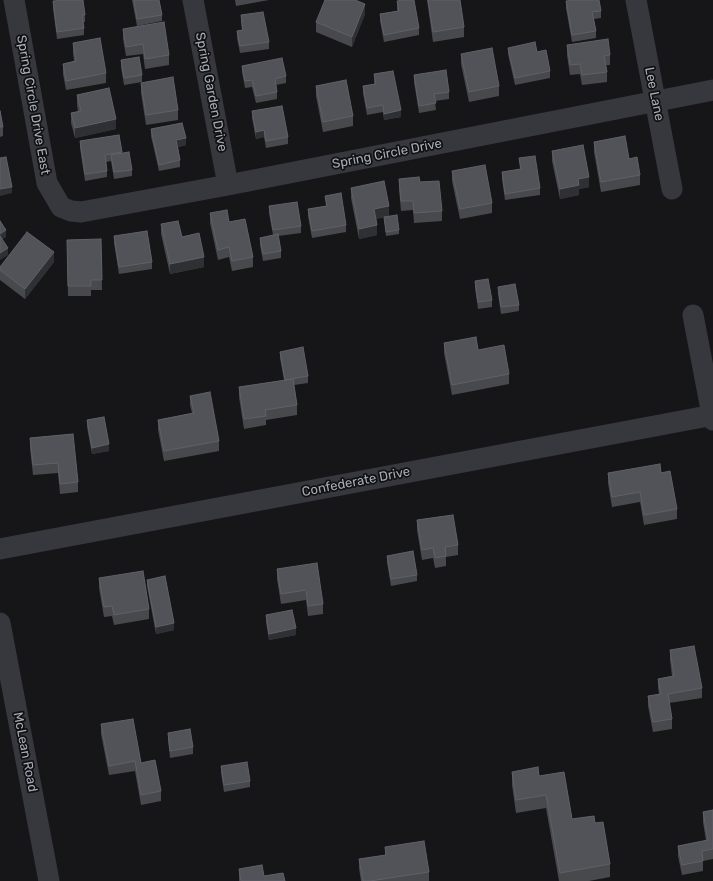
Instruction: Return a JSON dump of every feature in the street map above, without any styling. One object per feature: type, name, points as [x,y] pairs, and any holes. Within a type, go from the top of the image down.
[{"type":"street","name":"Spring Circle Drive East","points":[[14,0],[47,183],[61,207]]},
{"type":"street","name":"Spring Garden Drive","points":[[193,0],[228,185]]},
{"type":"street","name":"Lee Lane","points":[[636,0],[672,189]]},
{"type":"street","name":"Spring Circle Drive","points":[[61,207],[81,212],[228,185],[713,90]]},
{"type":"street","points":[[693,316],[713,417]]},
{"type":"street","name":"Confederate Drive","points":[[0,550],[713,417]]},
{"type":"street","name":"McLean Road","points":[[0,623],[49,881]]},
{"type":"building","points":[[83,0],[85,15],[82,15],[84,28],[57,32],[53,1]]},
{"type":"building","points":[[134,0],[159,0],[162,15],[137,19]]},
{"type":"building","points":[[325,0],[355,0],[365,4],[352,37],[316,22]]},
{"type":"building","points":[[414,0],[419,28],[384,35],[380,14],[399,11],[397,1]]},
{"type":"building","points":[[428,0],[460,0],[464,27],[433,32]]},
{"type":"building","points":[[599,0],[601,11],[592,12],[596,31],[572,35],[566,1]]},
{"type":"building","points":[[263,12],[269,42],[240,46],[237,31],[243,30],[241,15]]},
{"type":"building","points":[[164,22],[169,55],[145,59],[143,44],[126,47],[123,29]]},
{"type":"building","points":[[100,38],[106,73],[66,81],[63,64],[76,61],[73,43]]},
{"type":"building","points":[[608,39],[610,55],[604,56],[607,72],[582,75],[580,64],[570,65],[567,45]]},
{"type":"building","points":[[535,42],[537,52],[546,50],[550,71],[515,78],[508,48]]},
{"type":"building","points":[[492,48],[499,86],[469,92],[461,54]]},
{"type":"building","points":[[139,57],[142,75],[124,78],[121,60]]},
{"type":"building","points":[[282,58],[286,76],[275,79],[277,92],[256,96],[252,80],[245,81],[242,66]]},
{"type":"building","points":[[446,70],[449,92],[434,94],[436,103],[419,106],[414,75]]},
{"type":"building","points":[[393,71],[401,110],[384,114],[383,105],[367,108],[363,86],[376,84],[374,74]]},
{"type":"building","points":[[173,77],[178,110],[146,115],[141,83]]},
{"type":"building","points":[[346,80],[353,116],[323,122],[316,86]]},
{"type":"building","points":[[109,88],[116,119],[75,128],[71,113],[81,111],[77,95]]},
{"type":"building","points":[[282,106],[288,137],[266,141],[264,130],[256,132],[252,111]]},
{"type":"building","points":[[0,111],[3,127],[0,127]]},
{"type":"building","points":[[182,123],[186,138],[176,140],[180,160],[159,165],[151,129]]},
{"type":"building","points":[[119,135],[122,152],[105,155],[107,171],[85,174],[80,141]]},
{"type":"building","points":[[625,136],[629,159],[637,157],[640,175],[601,182],[594,142]]},
{"type":"building","points":[[583,145],[589,177],[578,179],[579,185],[560,189],[552,151]]},
{"type":"building","points":[[129,152],[132,170],[114,172],[111,155]]},
{"type":"building","points":[[535,156],[540,188],[505,194],[502,172],[521,169],[519,158]]},
{"type":"building","points":[[6,157],[12,187],[0,189],[0,158]]},
{"type":"building","points":[[485,165],[492,203],[460,209],[452,171]]},
{"type":"building","points":[[419,177],[420,182],[439,181],[442,211],[414,213],[413,201],[401,201],[399,179]]},
{"type":"building","points":[[384,181],[389,206],[374,209],[377,225],[359,229],[351,188]]},
{"type":"building","points":[[341,193],[346,225],[312,231],[308,209],[327,206],[325,196]]},
{"type":"building","points":[[297,202],[301,226],[273,230],[269,206]]},
{"type":"building","points":[[227,210],[229,222],[245,219],[253,257],[232,261],[229,247],[218,250],[210,213]]},
{"type":"building","points":[[397,215],[399,230],[386,232],[384,217]]},
{"type":"building","points":[[0,221],[6,230],[0,234]]},
{"type":"building","points":[[178,221],[182,237],[199,233],[204,257],[170,264],[161,224]]},
{"type":"building","points":[[147,231],[152,262],[119,267],[114,236]]},
{"type":"building","points":[[27,232],[54,252],[25,289],[0,270],[0,267]]},
{"type":"building","points":[[278,234],[281,251],[263,254],[260,238]]},
{"type":"building","points":[[0,236],[8,248],[0,253]]},
{"type":"building","points":[[101,239],[102,280],[91,280],[91,286],[68,286],[67,240]]},
{"type":"building","points":[[488,279],[492,300],[478,302],[475,281]]},
{"type":"building","points":[[515,284],[519,305],[501,307],[498,287]]},
{"type":"building","points":[[476,337],[478,350],[504,345],[509,374],[452,385],[444,343]]},
{"type":"building","points":[[303,347],[308,376],[285,380],[280,352]]},
{"type":"building","points":[[293,379],[297,405],[265,410],[266,416],[244,419],[239,387]]},
{"type":"building","points":[[210,392],[219,441],[164,451],[158,420],[194,413],[190,396]]},
{"type":"building","points":[[104,417],[109,444],[92,448],[87,420]]},
{"type":"building","points":[[73,434],[78,482],[60,484],[58,463],[33,465],[30,438]]},
{"type":"building","points":[[660,464],[661,473],[670,471],[677,509],[644,515],[640,492],[612,497],[608,473]]},
{"type":"building","points":[[453,515],[458,545],[445,547],[446,556],[435,558],[433,548],[422,550],[417,520]]},
{"type":"building","points":[[413,551],[417,575],[391,579],[387,556]]},
{"type":"building","points":[[317,563],[323,604],[308,606],[306,590],[281,594],[277,569]]},
{"type":"building","points":[[143,571],[149,609],[114,615],[112,606],[104,607],[99,578]]},
{"type":"building","points":[[165,576],[174,623],[156,627],[147,580]]},
{"type":"building","points":[[292,610],[296,628],[269,634],[266,615]]},
{"type":"building","points":[[694,646],[702,688],[668,694],[672,719],[653,722],[648,696],[661,694],[658,679],[674,676],[670,650]]},
{"type":"building","points":[[133,719],[141,763],[155,760],[161,791],[141,795],[135,761],[109,766],[101,724]]},
{"type":"building","points":[[190,729],[193,747],[170,751],[168,733]]},
{"type":"building","points":[[247,762],[250,781],[224,785],[221,766]]},
{"type":"building","points":[[538,767],[539,776],[564,772],[572,819],[594,816],[595,823],[603,822],[610,864],[560,873],[546,795],[516,800],[512,772]]},
{"type":"building","points":[[713,810],[713,849],[702,851],[703,861],[682,865],[678,846],[708,840],[703,812]]},
{"type":"building","points":[[424,841],[429,872],[363,881],[359,859],[386,855],[385,847]]},
{"type":"building","points":[[262,865],[264,876],[283,873],[285,881],[241,881],[239,869]]}]
